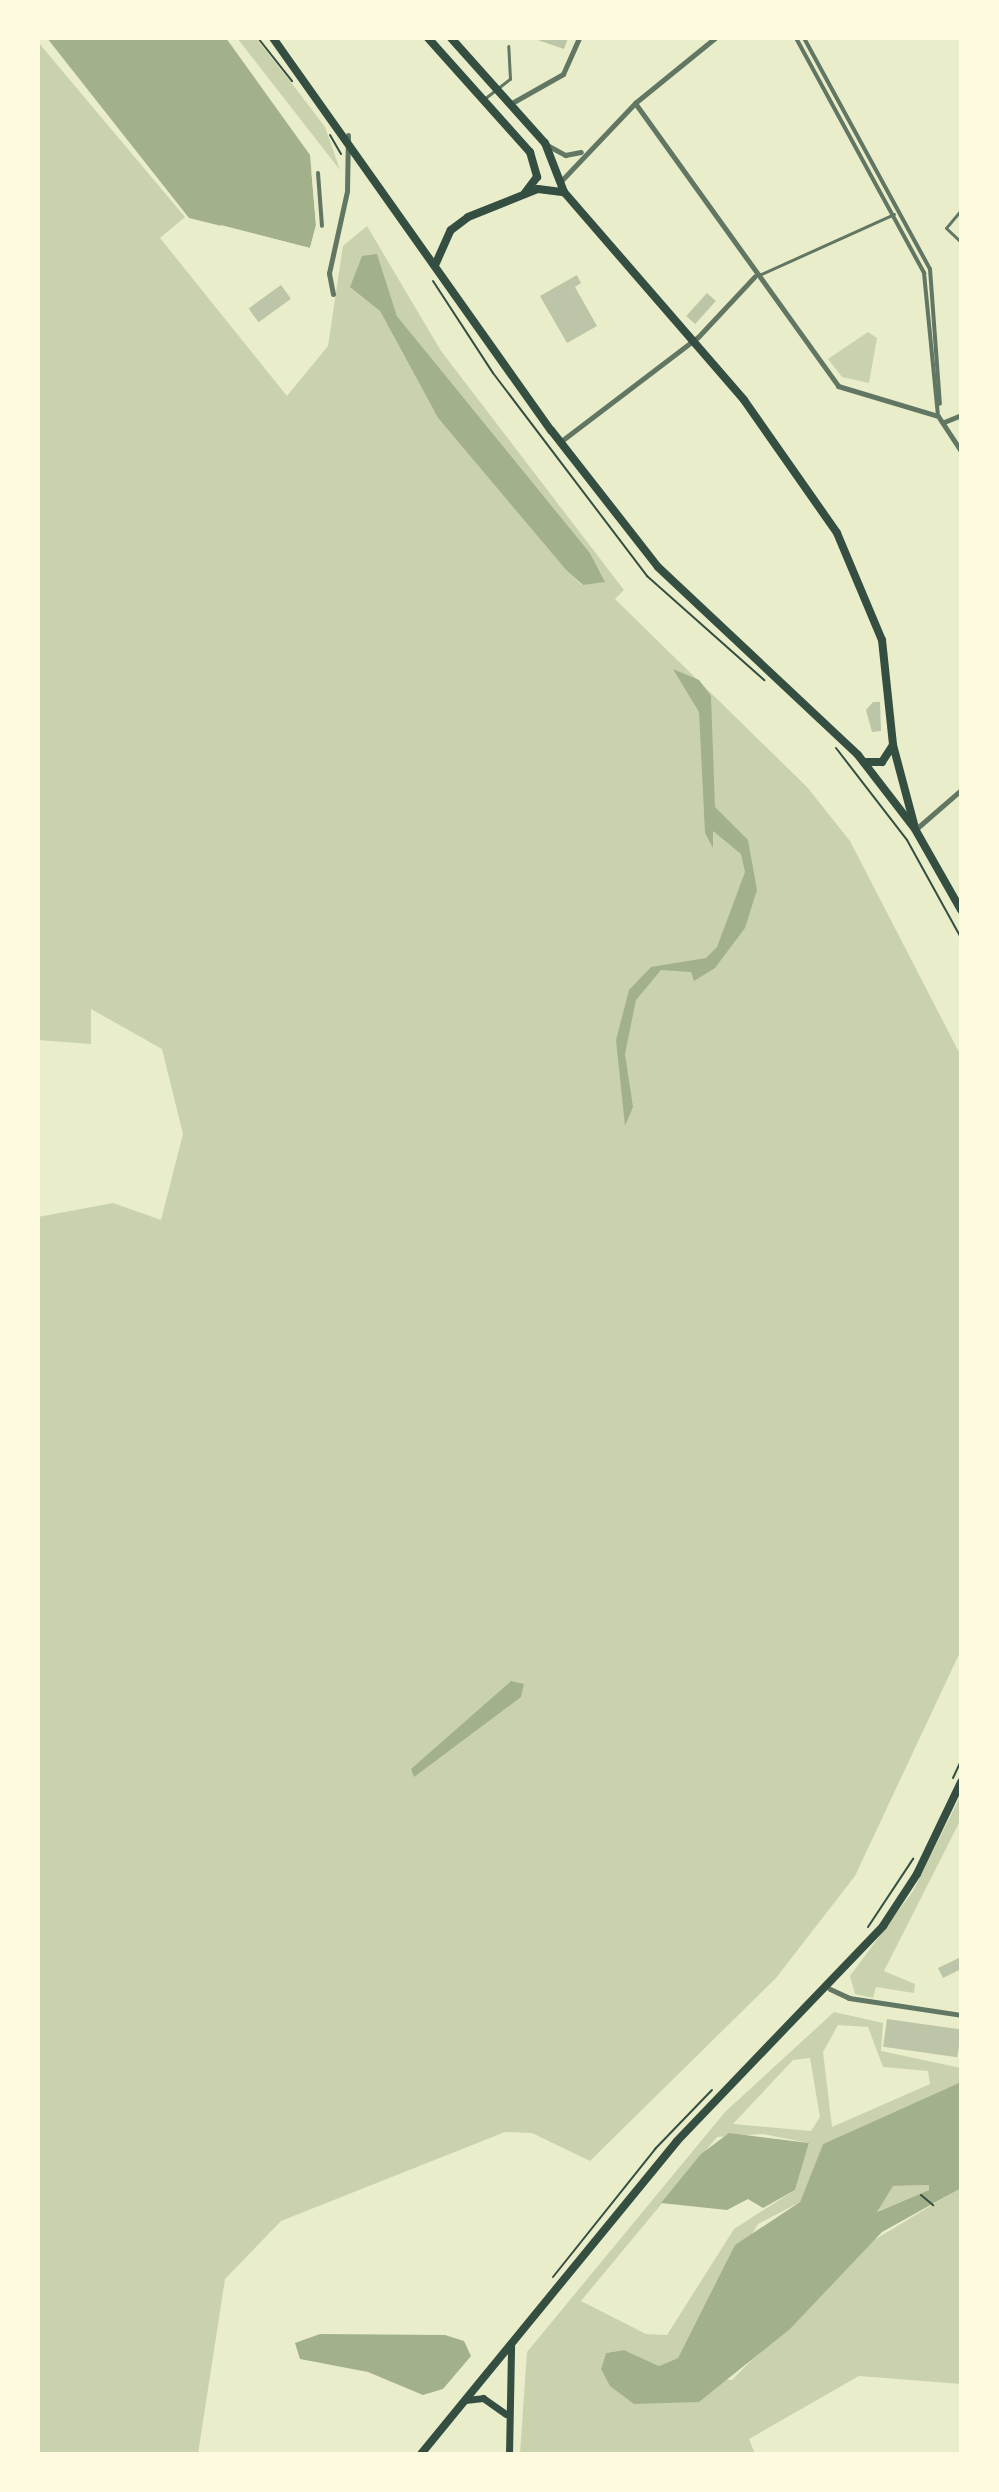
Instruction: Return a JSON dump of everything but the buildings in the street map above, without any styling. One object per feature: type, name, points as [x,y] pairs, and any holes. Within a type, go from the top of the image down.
[{"type":"main road","points":[[273,38],[348,135],[560,442],[672,582],[864,762],[915,829],[961,910]]},
{"type":"main road","points":[[428,38],[484,99],[535,162],[537,177],[525,193]]},
{"type":"main road","points":[[451,38],[545,143],[564,192],[694,339],[809,489],[855,566],[882,640],[893,745],[915,829]]},
{"type":"main road","points":[[436,263],[460,222],[525,193],[564,192]]},
{"type":"main road","points":[[864,762],[882,762],[893,745]]},
{"type":"main road","points":[[421,2454],[677,2141],[830,1989],[917,1874],[961,1782]]},
{"type":"main road","points":[[509,2454],[506,2414],[511,2343]]},
{"type":"main road","points":[[465,2400],[491,2401],[506,2414]]},
{"type":"street","points":[[510,104],[563,74],[579,38]]},
{"type":"street","points":[[561,182],[586,150],[635,103],[715,38]]},
{"type":"street","points":[[796,38],[924,273],[940,404]]},
{"type":"street","points":[[804,38],[900,211],[934,282],[938,416]]},
{"type":"street","points":[[635,103],[755,276],[838,386],[938,416],[961,451]]},
{"type":"street","points":[[333,294],[329,273],[347,191],[342,156],[348,135]]},
{"type":"street","points":[[545,143],[573,157],[586,150]]},
{"type":"street","points":[[318,173],[322,226]]},
{"type":"street","points":[[560,442],[694,339],[755,276]]},
{"type":"street","points":[[944,422],[961,415]]},
{"type":"street","points":[[915,829],[961,790]]},
{"type":"street","points":[[830,1989],[849,1998],[961,2015]]},
{"type":"lane","points":[[484,99],[510,79],[507,71],[508,46]]},
{"type":"lane","points":[[961,210],[946,228],[961,242]]},
{"type":"lane","points":[[755,276],[900,211]]},
{"type":"path","points":[[258,38],[298,89]]},
{"type":"path","points":[[326,127],[342,156]]},
{"type":"path","points":[[928,875],[961,938]]},
{"type":"path","points":[[921,2195],[933,2205]]},
{"type":"shaded area","points":[[47,38],[226,38],[310,155],[316,225],[310,248],[189,218]]},
{"type":"shaded area","points":[[237,38],[256,38],[290,81],[325,127],[340,170]]},
{"type":"shaded area","points":[[38,42],[185,217],[160,238],[287,396],[328,346],[343,246],[367,226],[441,351],[624,590],[615,599],[807,787],[850,841],[961,1056],[961,1650],[855,1876],[776,1978],[590,2161],[532,2133],[505,2132],[281,2221],[225,2279],[198,2454],[38,2454],[38,1217],[113,1203],[161,1220],[183,1134],[162,1049],[91,1009],[91,1044],[38,1040]],"holes":[[[377,255],[397,316],[590,553],[604,581],[582,585],[566,570],[438,418],[380,311]]]},
{"type":"shaded area","points":[[377,254],[397,316],[590,553],[605,582],[583,585],[566,570],[438,418],[380,311],[350,287],[362,256]]},
{"type":"shaded area","points":[[868,332],[877,338],[869,383],[842,377],[828,359]]},
{"type":"shaded area","points":[[673,669],[699,680],[711,696],[715,807],[748,840],[757,890],[745,928],[715,968],[694,981],[691,972],[661,970],[636,1000],[625,1054],[633,1107],[625,1126],[616,1040],[629,990],[651,967],[706,958],[717,947],[745,872],[741,854],[713,831],[713,848],[705,833],[699,712]]},
{"type":"shaded area","points":[[511,1681],[524,1684],[521,1697],[414,1777],[411,1769]]},
{"type":"shaded area","points":[[961,1795],[961,1819],[884,1971],[915,1984],[914,1993],[876,1987],[873,1998],[855,1994],[850,1976],[913,1891]]},
{"type":"shaded area","points":[[834,2012],[883,2023],[881,2051],[961,2068],[961,2082],[823,2144],[800,2202],[758,2224],[678,2358],[659,2366],[624,2350],[606,2353],[601,2369],[732,2380],[866,2245],[960,2188],[961,2384],[859,2376],[749,2439],[755,2454],[520,2454],[527,2352],[725,2112]],"holes":[[[838,2025],[868,2027],[883,2067],[928,2071],[930,2084],[832,2127],[823,2052]],[[810,2058],[820,2117],[811,2131],[733,2124],[793,2060]],[[763,2134],[809,2143],[795,2190],[734,2229],[667,2335],[646,2334],[581,2301],[717,2137]]]},
{"type":"shaded area","points":[[961,2082],[961,2188],[882,2232],[790,2329],[699,2402],[634,2404],[610,2386],[601,2369],[606,2353],[624,2350],[659,2366],[678,2358],[735,2245],[800,2202],[823,2144]],"holes":[[[929,2185],[929,2190],[877,2212],[893,2186]]]},
{"type":"shaded area","points":[[729,2133],[809,2143],[795,2190],[763,2208],[748,2199],[727,2210],[661,2203],[701,2154]]},
{"type":"shaded area","points":[[929,2185],[929,2190],[876,2212],[893,2186]]},
{"type":"shaded area","points":[[320,2334],[445,2335],[464,2341],[471,2356],[443,2389],[423,2395],[368,2372],[300,2359],[295,2343]]},
{"type":"pier","points":[[311,167],[320,225],[313,252],[219,231],[221,225],[310,248],[316,225]]}]
